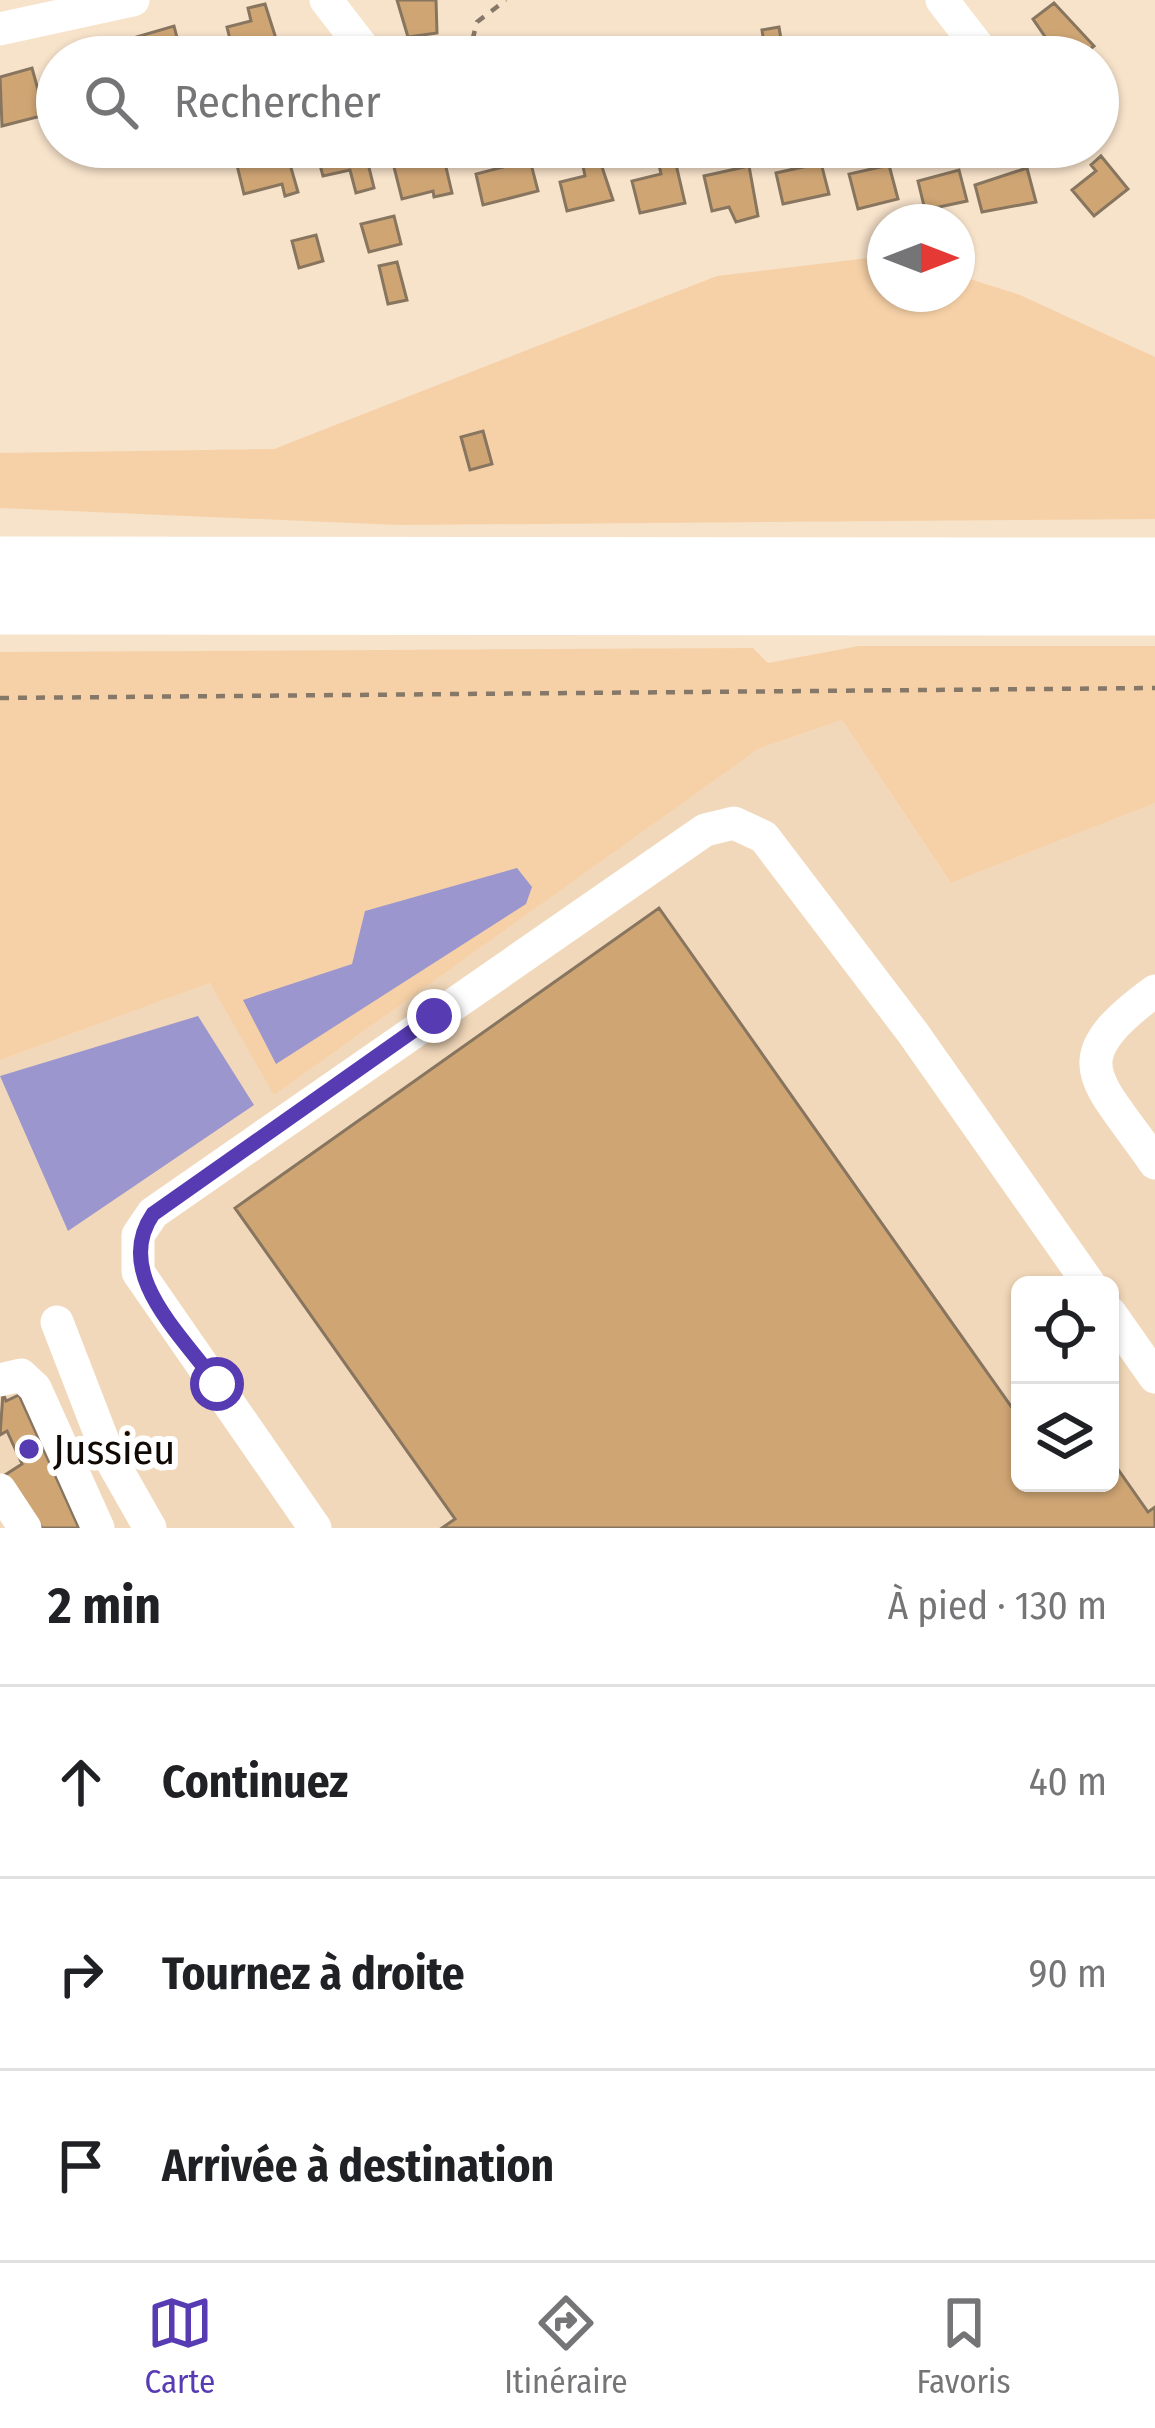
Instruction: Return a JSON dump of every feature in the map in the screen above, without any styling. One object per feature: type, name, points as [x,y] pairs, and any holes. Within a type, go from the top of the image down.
[{"type":"highway","points":[[0,562],[1155,563]]},
{"type":"highway","points":[[0,609],[1155,610]]},
{"type":"street","points":[[0,29],[133,0]]},
{"type":"street","points":[[326,0],[354,36]]},
{"type":"street","points":[[942,0],[970,36]]},
{"type":"street","points":[[315,1528],[138,1272],[138,1235],[153,1214],[705,830],[734,823],[764,837],[913,1033],[1084,1276]]},
{"type":"street","points":[[1155,992],[1107,1031],[1097,1043],[1094,1064],[1104,1088],[1155,1162]]},
{"type":"street","points":[[57,1322],[108,1454],[150,1528]]},
{"type":"street","points":[[1119,1326],[1155,1377]]},
{"type":"street","points":[[0,1380],[21,1375],[35,1388],[98,1528]]},
{"type":"street","points":[[0,1490],[25,1528]]},
{"type":"path","points":[[473,36],[476,22],[506,0]]},
{"type":"path","points":[[0,698],[1155,688]]},
{"type":"shaded area","points":[[867,258],[867,312],[975,312],[975,281],[1020,295],[1155,357],[1155,519],[399,525],[0,508],[0,453],[274,449],[717,276]]},
{"type":"shaded area","points":[[859,646],[1155,646],[1155,803],[951,883],[842,720],[758,749],[274,1095],[210,983],[0,1060],[0,652],[753,648],[768,663]]},
{"type":"shaded area","points":[[842,720],[951,883],[1155,803],[1155,1528],[0,1528],[0,1060],[210,983],[219,997],[758,749]]},
{"type":"shaded area","points":[[517,868],[532,887],[526,904],[276,1064],[243,1000],[352,964],[365,911]]},
{"type":"shaded area","points":[[198,1016],[254,1105],[68,1231],[0,1076]]},
{"type":"building","points":[[397,0],[436,0],[437,33],[408,36]]},
{"type":"building","points":[[1054,3],[1085,36],[1045,36],[1033,19]]},
{"type":"building","points":[[265,4],[275,36],[229,36],[227,27],[251,21],[248,8]]},
{"type":"building","points":[[174,26],[177,36],[140,36]]},
{"type":"building","points":[[779,27],[780,36],[763,36],[762,30]]},
{"type":"building","points":[[32,68],[36,117],[2,126],[0,77]]},
{"type":"building","points":[[238,168],[291,168],[298,192],[285,196],[282,184],[244,194]]},
{"type":"building","points":[[321,168],[369,168],[374,188],[356,193],[350,170],[323,176]]},
{"type":"building","points":[[394,168],[446,168],[452,193],[434,197],[433,191],[402,199]]},
{"type":"building","points":[[532,168],[538,191],[483,205],[476,174]]},
{"type":"building","points":[[583,168],[602,168],[613,200],[567,211],[560,182],[585,176]]},
{"type":"building","points":[[660,168],[677,168],[685,203],[640,213],[632,181],[661,174]]},
{"type":"building","points":[[749,168],[758,216],[736,222],[729,207],[712,211],[704,176]]},
{"type":"building","points":[[822,168],[829,194],[783,204],[776,173]]},
{"type":"building","points":[[890,168],[898,199],[858,209],[849,174]]},
{"type":"building","points":[[1027,168],[1036,202],[982,212],[975,185]]},
{"type":"building","points":[[1094,168],[1111,168],[1128,189],[1094,216],[1072,190],[1096,171]]},
{"type":"building","points":[[959,170],[967,201],[924,204],[918,181]]},
{"type":"building","points":[[394,216],[401,244],[369,252],[361,224]]},
{"type":"building","points":[[316,235],[323,261],[299,268],[292,241]]},
{"type":"building","points":[[397,262],[407,300],[388,304],[379,266]]},
{"type":"building","points":[[483,431],[492,464],[470,470],[461,437]]},
{"type":"building","points":[[659,908],[1011,1406],[1011,1492],[1119,1492],[1119,1471],[1148,1512],[1155,1507],[1155,1528],[442,1528],[455,1519],[235,1208]]},
{"type":"building","name":"Jussieu","points":[[3,1393],[6,1401],[19,1395],[79,1528],[42,1528],[5,1475],[22,1464],[7,1431],[0,1435]]},
{"type":"place","name":"Jussieu","points":[[29,1449]]},
{"type":"route","points":[[217,1384],[138,1272],[138,1235],[153,1214],[434,1016]]}]
